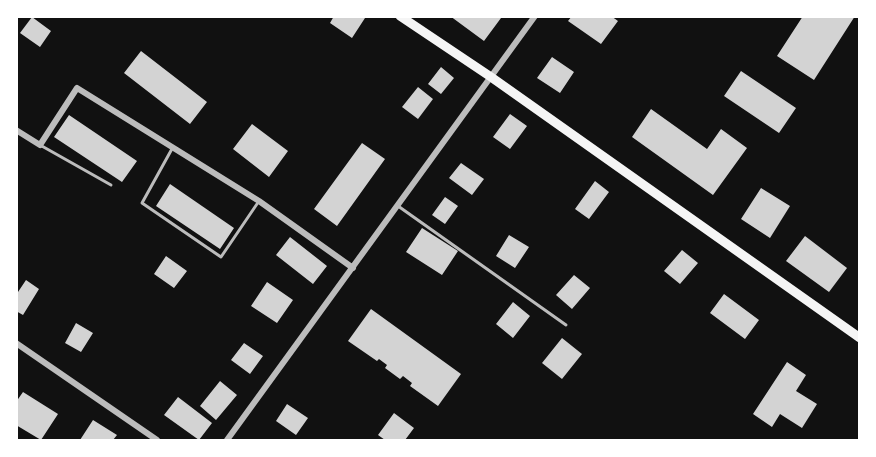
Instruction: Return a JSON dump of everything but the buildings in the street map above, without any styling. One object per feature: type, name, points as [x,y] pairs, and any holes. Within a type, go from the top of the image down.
[{"type":"main road","points":[[400,16],[491,77],[860,338]]},
{"type":"street","points":[[227,441],[535,16]]},
{"type":"street","points":[[16,130],[40,145],[76,88],[259,201],[353,268]]},
{"type":"street","points":[[16,343],[157,441]]},
{"type":"lane","points":[[40,145],[111,185]]},
{"type":"lane","points":[[173,147],[142,203],[220,257],[259,201]]},
{"type":"lane","points":[[398,206],[566,325]]}]
